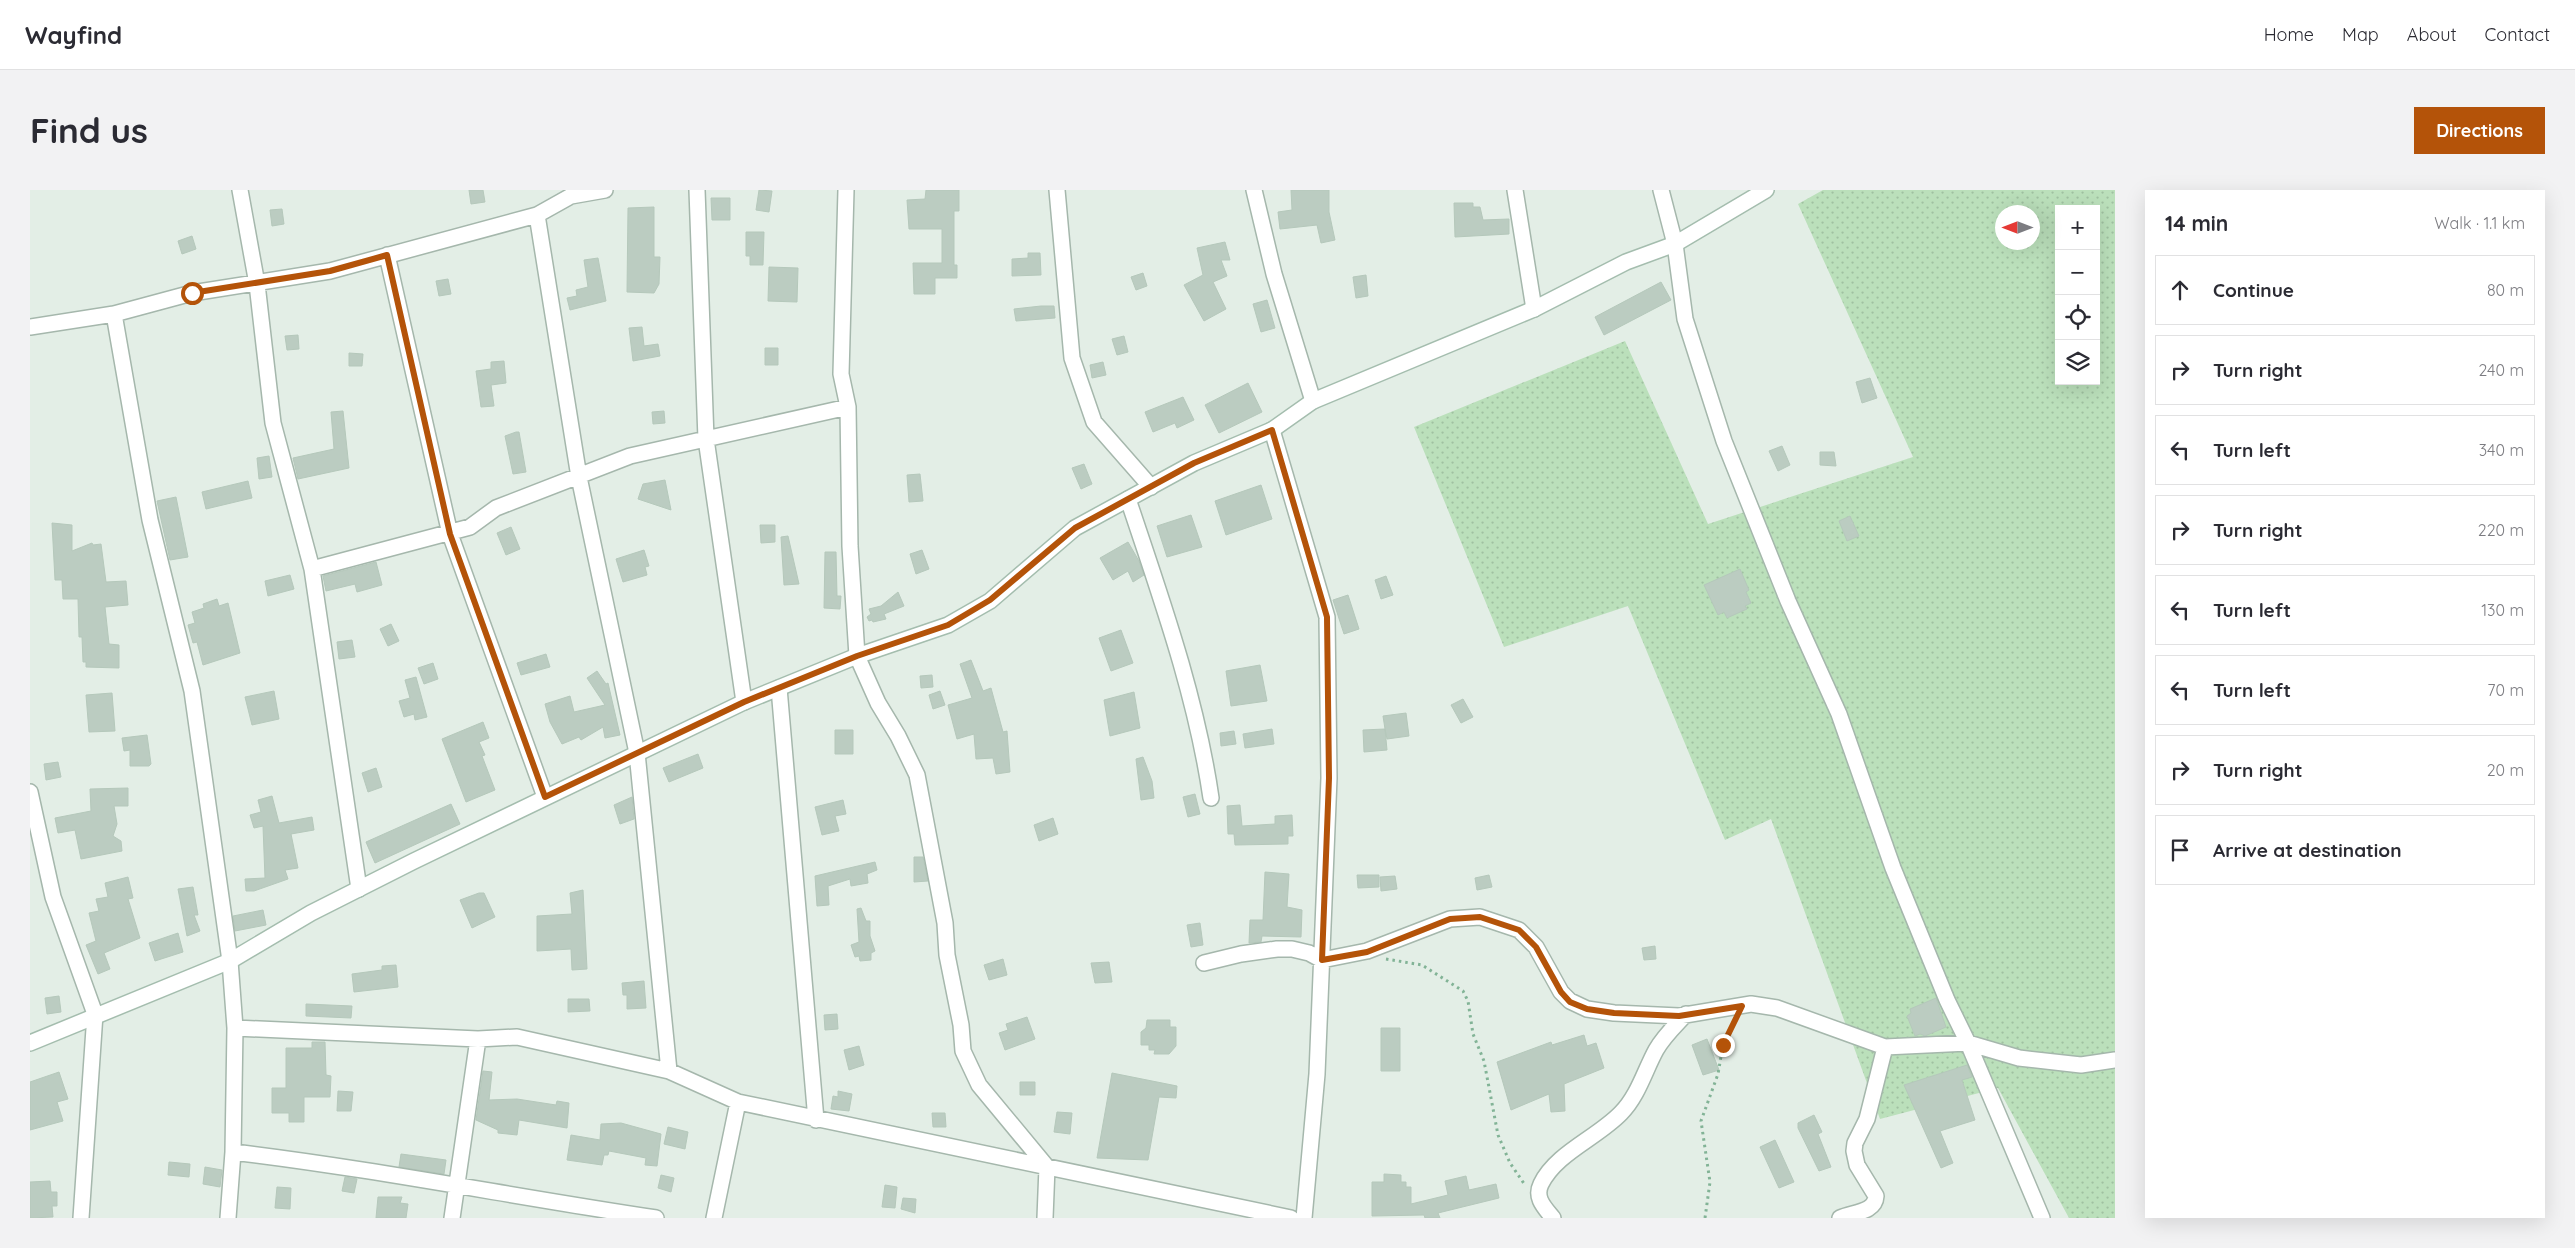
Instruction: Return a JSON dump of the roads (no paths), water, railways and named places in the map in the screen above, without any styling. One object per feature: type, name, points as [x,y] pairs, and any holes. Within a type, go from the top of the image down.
[{"type":"street","points":[[240,190],[256,284],[273,423],[312,569],[359,889]]},
{"type":"street","points":[[30,327],[114,314],[192,293],[330,271],[537,215],[570,193],[605,190]]},
{"type":"street","points":[[698,190],[706,438],[744,702]]},
{"type":"street","points":[[846,190],[841,374],[848,407],[850,546],[857,656],[878,703],[898,736],[917,775],[945,923],[947,955],[961,1025],[963,1051],[980,1085],[1047,1168],[1045,1218]]},
{"type":"street","points":[[1058,190],[1072,358],[1094,422],[1151,487]]},
{"type":"street","points":[[1254,190],[1274,274],[1313,401]]},
{"type":"street","points":[[1515,190],[1534,309]]},
{"type":"street","points":[[1661,190],[1675,244],[1685,319],[1724,441],[1788,600],[1839,714],[1893,868],[1947,1000],[1968,1044],[2042,1218]]},
{"type":"street","points":[[30,1042],[95,1014],[230,961],[311,913],[545,797],[744,702],[857,656],[948,625],[990,600],[1075,528],[1194,463],[1272,430],[1313,401],[1534,309],[1626,262],[1675,244],[1766,190]]},
{"type":"street","points":[[537,215],[579,477],[637,753],[669,1071]]},
{"type":"street","points":[[387,255],[450,534],[545,797]]},
{"type":"street","points":[[114,314],[150,520],[192,691],[230,961],[235,1028],[234,1152],[228,1218]]},
{"type":"street","points":[[312,569],[450,534],[470,527],[496,508],[630,456],[848,407]]},
{"type":"street","points":[[1272,430],[1327,617],[1329,778],[1317,1074],[1304,1218]]},
{"type":"street","points":[[1128,500],[1177,646],[1204,754],[1211,798]]},
{"type":"street","points":[[779,688],[816,1120]]},
{"type":"street","points":[[30,792],[53,897],[95,1014],[81,1218]]},
{"type":"street","points":[[1204,963],[1241,954],[1284,949],[1308,953],[1322,960],[1363,952],[1403,939],[1450,919],[1480,917],[1519,930],[1536,947],[1553,980],[1570,1002],[1587,1009],[1614,1013],[1686,1014],[1751,1004],[1777,1008],[1885,1047],[1968,1044],[2019,1058],[2081,1065],[2115,1060]]},
{"type":"street","points":[[1553,1218],[1541,1202],[1540,1186],[1550,1170],[1622,1112],[1640,1085],[1656,1049],[1686,1014]]},
{"type":"street","points":[[235,1028],[478,1039],[518,1037],[669,1071],[738,1102],[816,1120],[1291,1218]]},
{"type":"street","points":[[452,1218],[478,1039]]},
{"type":"street","points":[[1840,1218],[1872,1208],[1876,1202],[1876,1196],[1857,1165],[1854,1151],[1867,1118],[1885,1047]]},
{"type":"street","points":[[714,1218],[738,1102]]},
{"type":"street","points":[[234,1152],[334,1164],[456,1187],[656,1218]]}]
